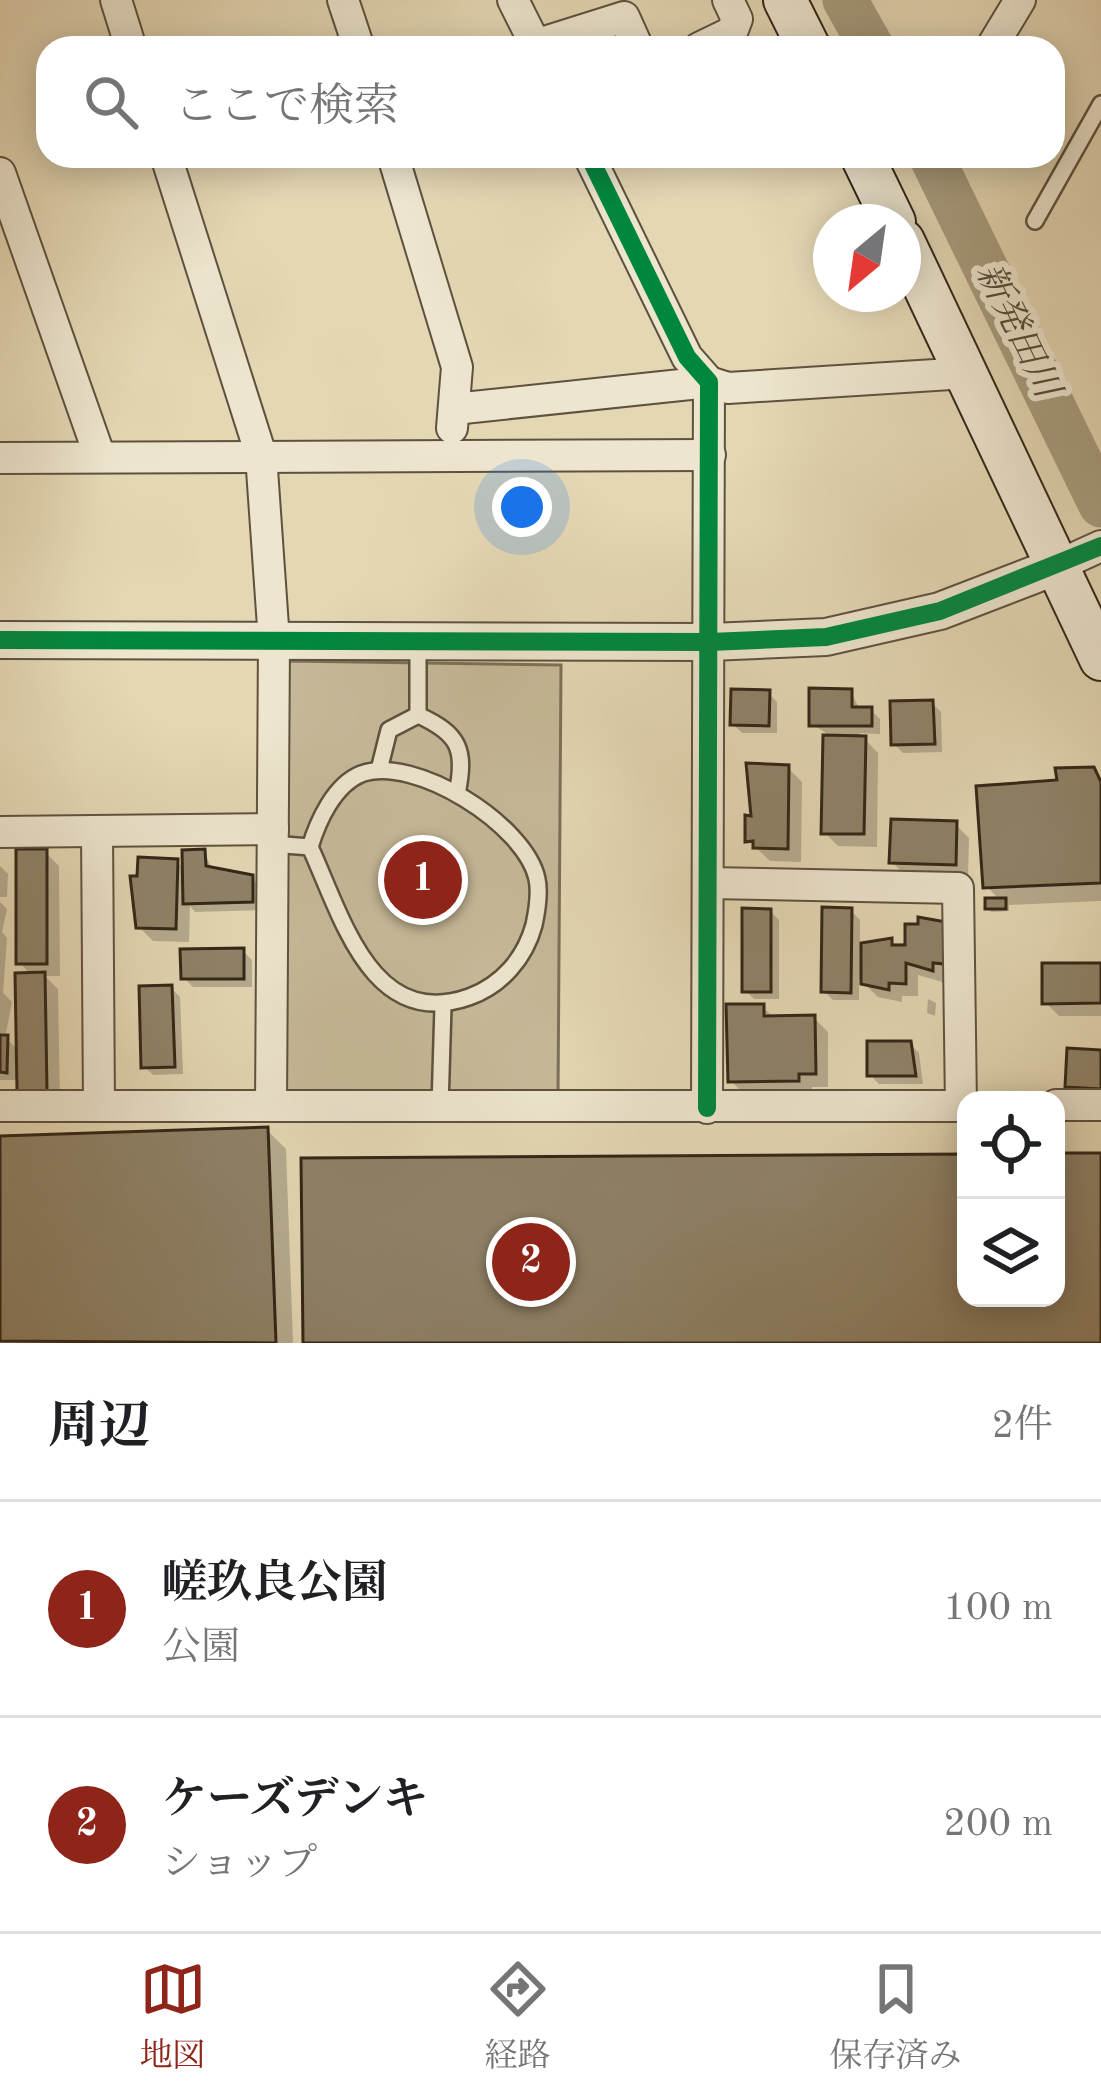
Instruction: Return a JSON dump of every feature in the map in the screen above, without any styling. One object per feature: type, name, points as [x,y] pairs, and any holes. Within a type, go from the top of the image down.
[{"type":"main road","points":[[785,0],[803,36]]},
{"type":"main road","points":[[871,168],[886,204]]},
{"type":"main road","points":[[921,278],[967,373],[1080,555],[1101,658]]},
{"type":"street","points":[[116,0],[127,36]]},
{"type":"street","points":[[343,0],[355,36]]},
{"type":"street","points":[[513,0],[531,36]]},
{"type":"street","points":[[724,36],[732,32],[737,19],[728,0]]},
{"type":"street","points":[[999,36],[1020,0]]},
{"type":"street","points":[[567,36],[625,17],[633,36]]},
{"type":"street","points":[[170,168],[261,454],[274,640],[271,1106]]},
{"type":"street","points":[[397,168],[457,367],[450,455]]},
{"type":"street","points":[[595,168],[687,357],[709,382],[707,1108]]},
{"type":"street","points":[[0,173],[100,457]]},
{"type":"street","points":[[454,409],[709,382],[728,388],[967,373]]},
{"type":"street","points":[[0,458],[710,455]]},
{"type":"street","points":[[0,640],[710,642],[826,637],[940,610],[1080,555]]},
{"type":"street","points":[[97,831],[99,1106]]},
{"type":"street","points":[[0,832],[273,837]]},
{"type":"street","points":[[709,883],[958,888],[963,1091]]},
{"type":"street","points":[[1065,1106],[1101,1105]]},
{"type":"street","points":[[0,1106],[957,1106]]},
{"type":"lane","points":[[1065,168],[1101,104]]},
{"type":"lane","points":[[1035,221],[1065,168]]},
{"type":"lane","points":[[418,641],[418,715]]},
{"type":"lane","points":[[379,770],[389,730],[418,715]]},
{"type":"lane","points":[[418,715],[450,730],[459,743],[464,758],[458,794]]},
{"type":"lane","points":[[273,837],[310,848],[364,966],[402,994],[443,1006],[486,991],[509,971],[530,936],[538,910],[538,880],[528,856],[486,812],[458,794],[379,770],[359,775],[336,794],[310,848]]},
{"type":"lane","points":[[440,1107],[443,1006]]},
{"type":"shaded area","points":[[288,661],[561,665],[558,1098],[284,1095]]},
{"type":"building","points":[[809,688],[852,689],[852,707],[872,707],[872,726],[809,726]]},
{"type":"building","points":[[731,689],[770,690],[769,726],[730,725]]},
{"type":"building","points":[[933,700],[935,744],[891,745],[890,701]]},
{"type":"building","points":[[823,735],[866,736],[864,834],[821,834]]},
{"type":"building","points":[[746,763],[789,765],[788,849],[753,848],[753,841],[745,842],[745,815],[751,816]]},
{"type":"building","points":[[1094,767],[1101,782],[1101,883],[983,888],[976,786],[1057,780],[1055,768]]},
{"type":"building","points":[[891,819],[957,821],[956,865],[889,863]]},
{"type":"building","points":[[16,849],[47,849],[47,964],[16,964]]},
{"type":"building","points":[[205,849],[206,866],[253,875],[253,902],[183,904],[182,850]]},
{"type":"building","points":[[138,857],[178,859],[176,929],[136,928],[130,876],[137,876]]},
{"type":"building","points":[[985,898],[1006,898],[1006,909],[985,909]]},
{"type":"building","points":[[822,907],[852,908],[851,993],[821,992]]},
{"type":"building","points":[[742,908],[771,909],[771,992],[742,992]]},
{"type":"building","points":[[918,917],[946,922],[945,964],[933,963],[933,971],[906,963],[906,984],[889,983],[889,990],[861,984],[861,943],[892,938],[892,945],[905,945],[905,924],[918,924]]},
{"type":"building","points":[[244,948],[244,979],[181,979],[180,949]]},
{"type":"building","points":[[1042,963],[1101,963],[1101,1003],[1042,1004]]},
{"type":"building","points":[[45,972],[47,1091],[17,1091],[15,973]]},
{"type":"building","points":[[172,985],[175,1067],[141,1068],[139,986]]},
{"type":"building","points":[[726,1004],[764,1004],[764,1016],[815,1015],[816,1074],[799,1074],[799,1081],[728,1082]]},
{"type":"building","points":[[0,1035],[8,1035],[7,1073],[0,1072]]},
{"type":"building","points":[[867,1041],[911,1041],[916,1076],[867,1076]]},
{"type":"building","points":[[1067,1048],[1101,1050],[1101,1089],[1065,1087]]},
{"type":"building","points":[[268,1127],[276,1343],[0,1341],[0,1136]]},
{"type":"building","points":[[1065,1153],[1101,1153],[1101,1343],[303,1343],[301,1158],[957,1154],[957,1307],[1065,1307]]},
{"type":"waterway","name":"新発田川","points":[[845,0],[865,36]]},
{"type":"waterway","name":"新発田川","points":[[937,168],[1101,505]]},
{"type":"cycle path","points":[[595,168],[687,357],[709,382],[707,1108]]},
{"type":"cycle path","points":[[0,640],[710,642],[826,637],[940,611],[1101,546]]},
{"type":"place","name":"嵯玖良公園","points":[[423,880]]},
{"type":"place","name":"ケーズデンキ","points":[[531,1262]]}]
